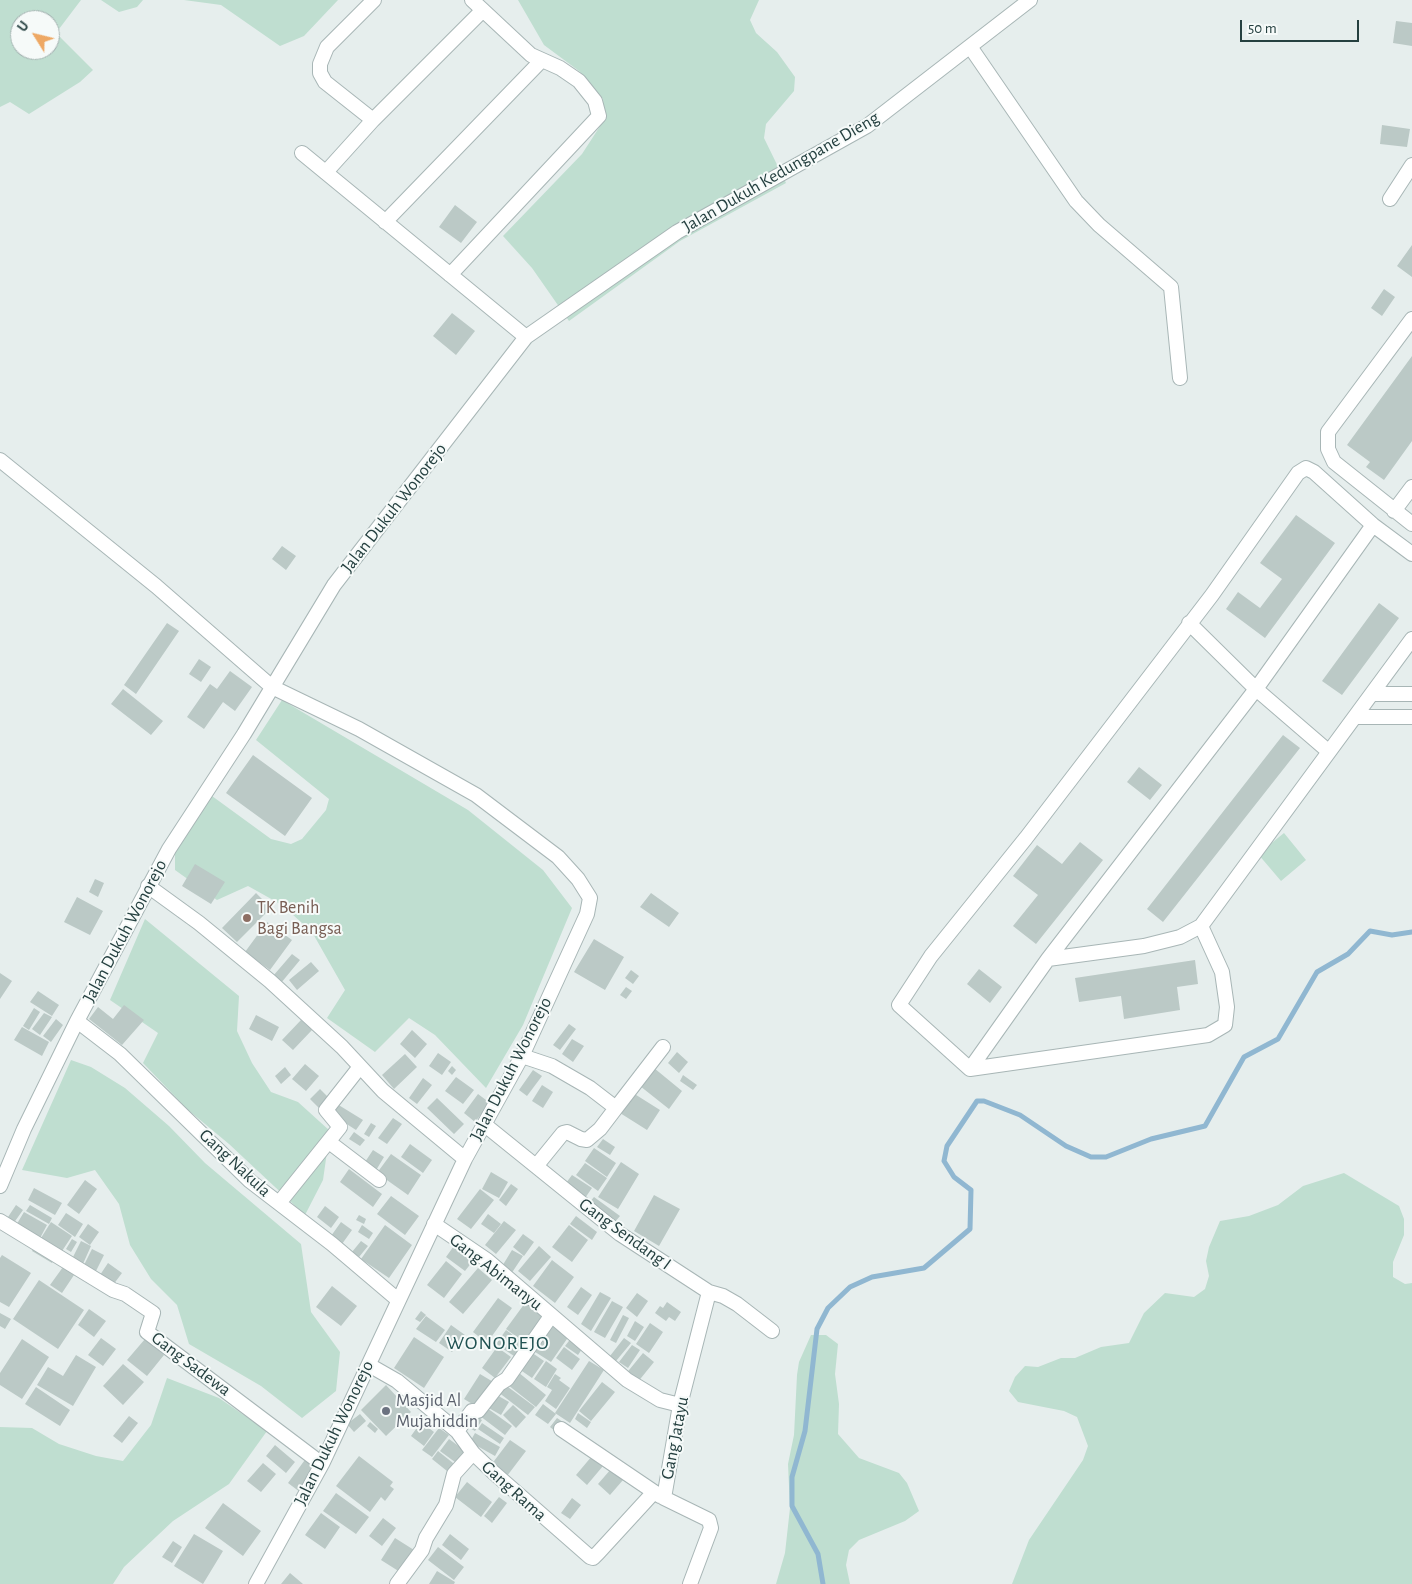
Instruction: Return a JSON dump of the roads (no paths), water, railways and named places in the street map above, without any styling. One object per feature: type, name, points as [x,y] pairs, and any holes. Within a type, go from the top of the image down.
[{"type":"street","points":[[373,120],[326,82],[320,73],[320,64],[327,47],[374,0]]},
{"type":"street","points":[[450,275],[599,116],[595,101],[579,81],[560,68],[531,56],[472,0]]},
{"type":"street","name":"Jalan Dukuh Kedungpane Dieng","points":[[526,336],[677,232],[867,126],[1030,0]]},
{"type":"street","points":[[326,172],[373,120],[482,11]]},
{"type":"street","points":[[970,48],[1076,201],[1099,225],[1171,287],[1180,378]]},
{"type":"street","points":[[385,222],[541,60]]},
{"type":"street","points":[[302,153],[526,336]]},
{"type":"street","points":[[1390,199],[1412,165]]},
{"type":"street","points":[[1412,319],[1328,432],[1328,449],[1334,462],[1412,524]]},
{"type":"street","name":"Jalan Dukuh Wonorejo","points":[[0,1186],[24,1129],[77,1021],[148,886],[334,585],[526,336]]},
{"type":"street","points":[[0,460],[156,586],[272,687]]},
{"type":"street","points":[[970,1069],[900,1005],[931,956],[1026,838],[1212,595],[1298,473],[1306,468],[1326,482],[1373,525],[1412,554]]},
{"type":"street","points":[[1394,511],[1412,487]]},
{"type":"street","points":[[970,1069],[1048,959],[1256,689],[1373,525]]},
{"type":"street","points":[[1189,623],[1256,689],[1328,751]]},
{"type":"street","points":[[1048,959],[1144,946],[1180,937],[1201,926],[1412,639]]},
{"type":"street","name":"Jalan Dukuh Wonorejo","points":[[256,1584],[322,1464],[465,1159],[522,1056],[587,914],[590,898],[578,879],[558,857],[476,795],[359,729],[272,687]]},
{"type":"street","points":[[1372,694],[1412,694]]},
{"type":"street","points":[[1356,717],[1412,717]]},
{"type":"street","points":[[148,886],[199,923],[270,981],[342,1046],[359,1068],[383,1091],[465,1159]]},
{"type":"street","points":[[970,1069],[1208,1036],[1225,1025],[1227,1007],[1222,972],[1201,926]]},
{"type":"street","name":"Gang Nakula","points":[[77,1021],[120,1054],[250,1181],[398,1300]]},
{"type":"street","points":[[537,1165],[563,1134],[567,1132],[582,1140],[587,1140],[600,1129],[663,1047]]},
{"type":"street","points":[[522,1056],[552,1066],[590,1088],[616,1108]]},
{"type":"street","points":[[279,1203],[329,1142],[340,1125],[326,1110],[359,1068]]},
{"type":"street","name":"Gang Sendang I","points":[[485,1125],[537,1165],[620,1234],[708,1292],[730,1300],[772,1331]]},
{"type":"street","points":[[329,1142],[379,1180]]},
{"type":"street","name":"Gang Sadewa","points":[[0,1221],[113,1290],[125,1294],[153,1313],[146,1332],[322,1464]]},
{"type":"street","name":"Gang Abimanyu","points":[[434,1224],[487,1260],[633,1385],[660,1400],[680,1406]]},
{"type":"street","name":"Gang Jatayu","points":[[690,1584],[711,1528],[709,1520],[659,1495],[708,1292]]},
{"type":"street","points":[[457,1432],[472,1412],[478,1412],[499,1384],[507,1379],[551,1316]]},
{"type":"street","name":"Gang Rama","points":[[369,1364],[396,1381],[457,1432],[473,1453],[590,1557],[593,1558],[659,1495]]},
{"type":"street","points":[[561,1429],[659,1495]]},
{"type":"street","points":[[397,1584],[422,1550],[426,1538],[446,1505],[454,1474],[473,1453]]},
{"type":"waterway","points":[[823,1584],[818,1554],[792,1506],[792,1477],[805,1431],[817,1329],[828,1308],[850,1287],[872,1277],[924,1268],[970,1229],[971,1190],[954,1177],[944,1161],[947,1146],[977,1101],[984,1101],[1020,1115],[1066,1146],[1091,1157],[1106,1157],[1151,1139],[1205,1126],[1244,1057],[1278,1039],[1317,972],[1348,954],[1370,931],[1392,935],[1412,932]]},
{"type":"place","name":"TK Benih Bagi Bangsa","points":[[247,918]]},
{"type":"place","name":"Masjid Al Mujahiddin","points":[[386,1411]]},
{"type":"district","name":"WONOREJO","points":[[498,1343]]}]
